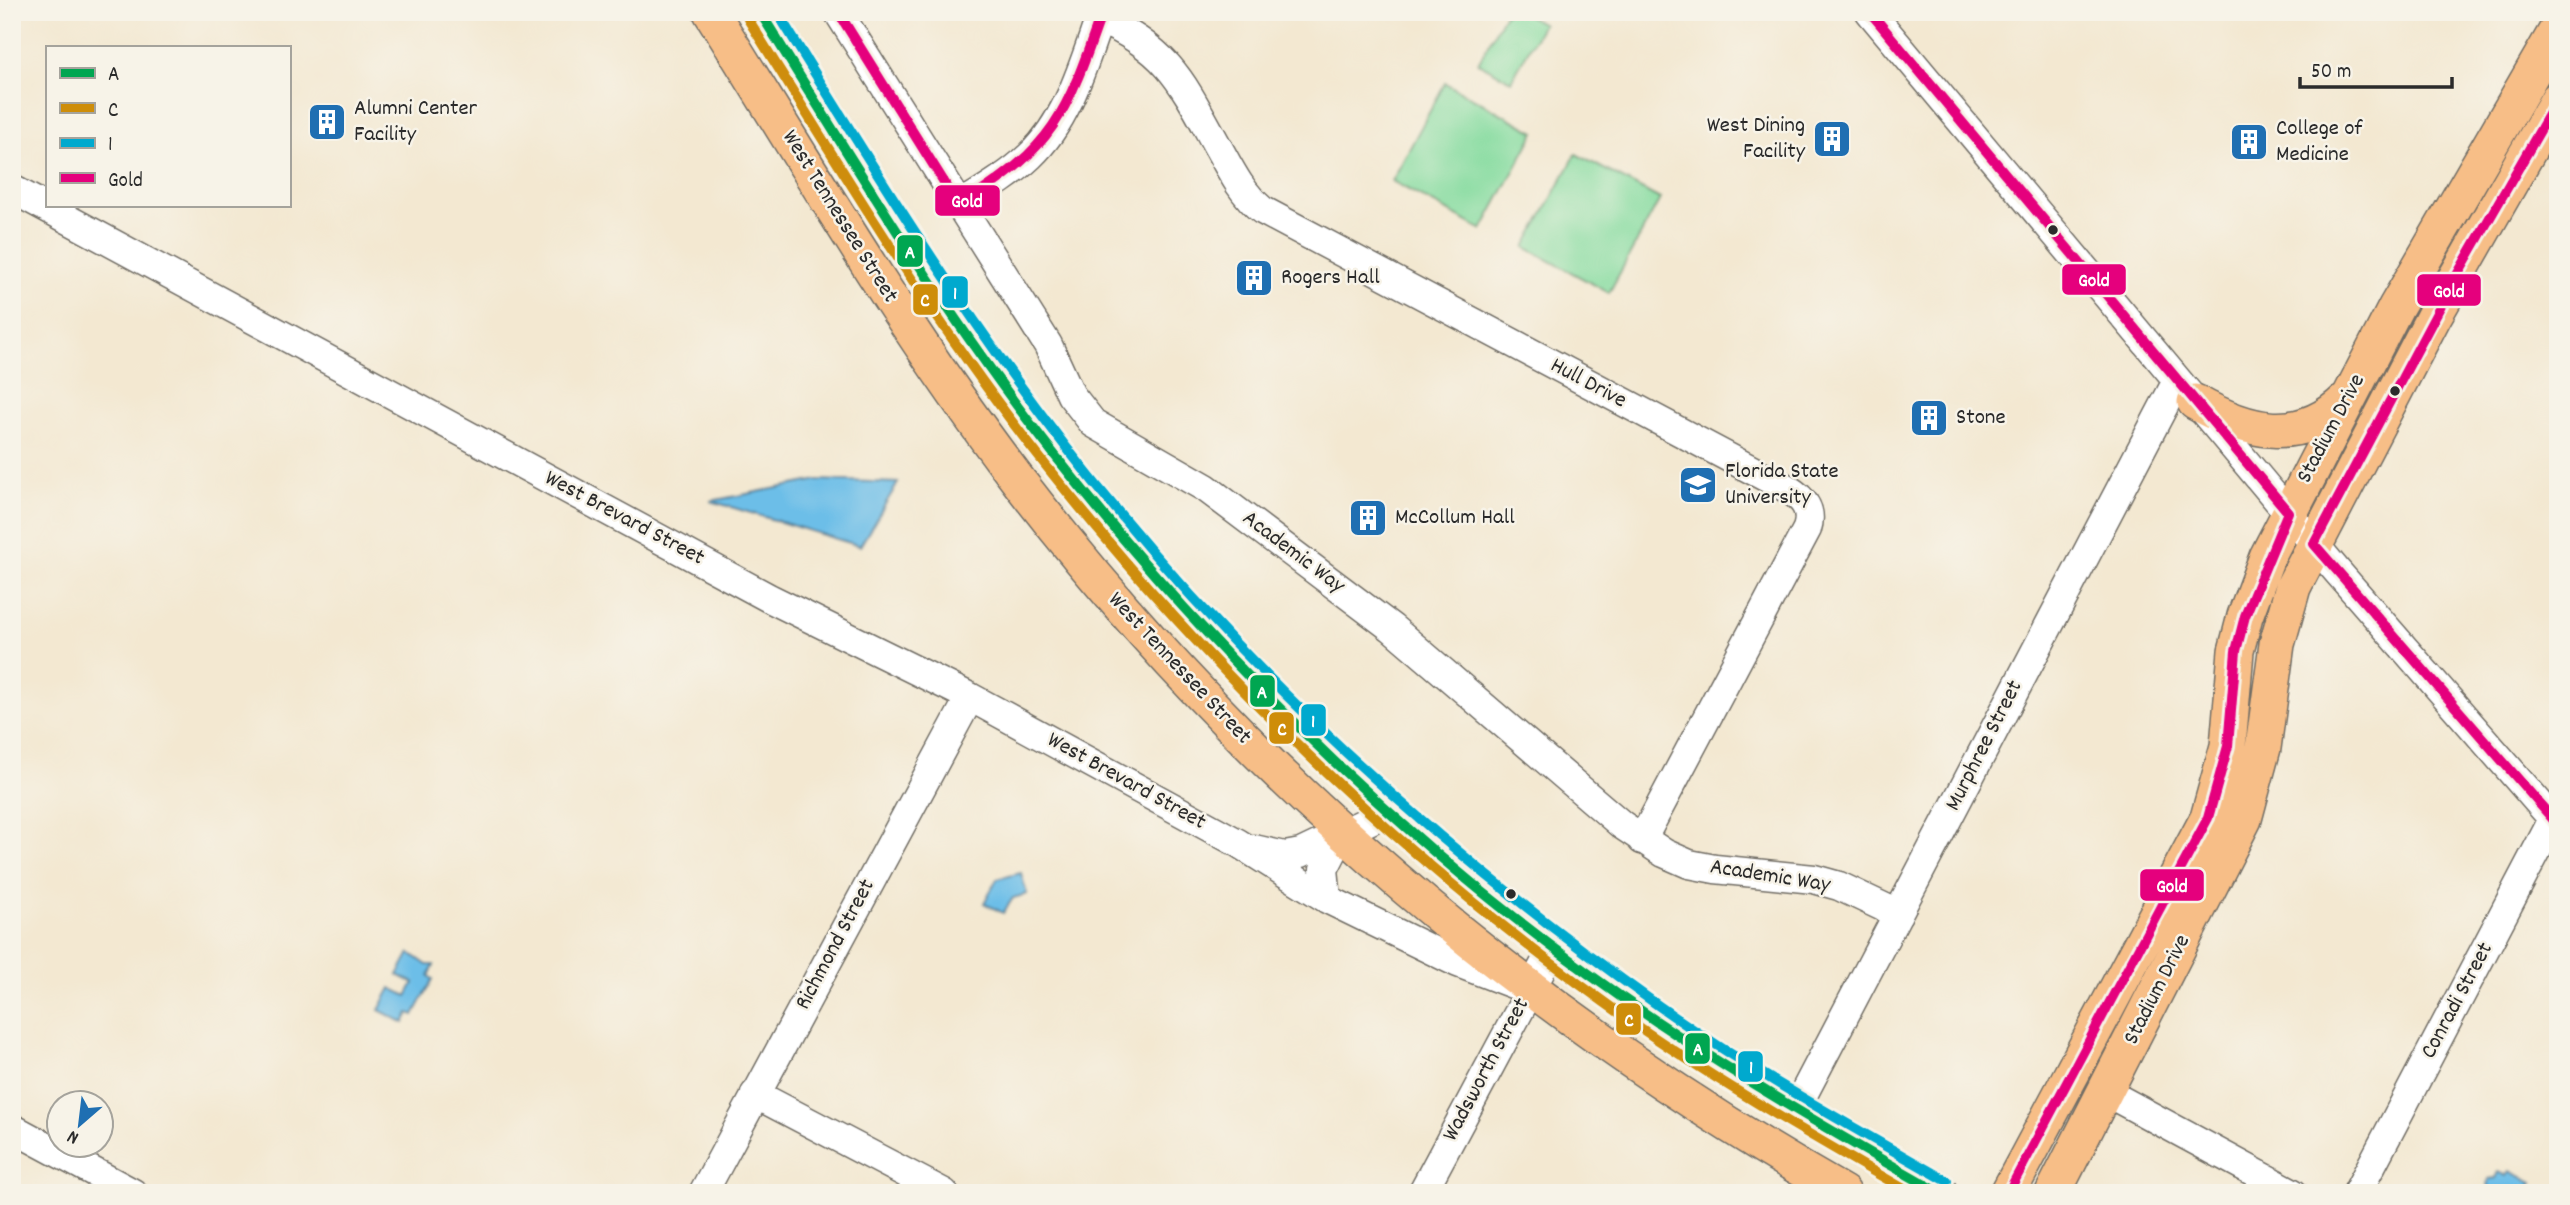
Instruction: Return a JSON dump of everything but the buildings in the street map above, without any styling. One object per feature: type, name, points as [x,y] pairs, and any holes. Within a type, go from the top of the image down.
[{"type":"main road","name":"West Tennessee Street","points":[[711,12],[898,311],[1018,480],[1110,594],[1200,695],[1342,834],[1431,912],[1531,990],[1698,1107],[1843,1193]]},
{"type":"main road","name":"West Tennessee Street","points":[[761,12],[921,271],[1047,443],[1184,608],[1264,693],[1387,812],[1553,948],[1658,1024],[1794,1112],[1940,1193]]},
{"type":"main road","name":"Stadium Drive","points":[[2008,1193],[2208,818],[2228,746],[2233,680],[2245,616],[2288,512],[2396,307],[2558,28]]},
{"type":"main road","name":"Stadium Drive","points":[[2053,1193],[2244,819],[2263,748],[2271,677],[2283,616],[2293,587],[2451,285],[2558,99]]},
{"type":"main road","points":[[2186,392],[2242,425],[2279,431],[2313,421],[2349,396]]},
{"type":"street","points":[[1870,12],[2314,544],[2556,818]]},
{"type":"street","points":[[959,206],[1020,165],[1046,137],[1069,98],[1101,15]]},
{"type":"street","name":"Hull Drive","points":[[1101,15],[1137,37],[1166,61],[1238,182],[1262,210],[1788,489],[1805,502],[1809,511],[1807,529],[1642,839]]},
{"type":"street","name":"Academic Way","points":[[848,16],[959,206],[1048,345],[1075,402],[1093,423],[1206,488],[1392,628],[1441,673],[1642,839],[1689,863],[1826,882],[1898,914]]},
{"type":"street","name":"West Brevard Street","points":[[12,189],[757,591],[970,698],[1238,844],[1327,899],[1458,963],[1531,990]]},
{"type":"street","name":"Murphree Street","points":[[1794,1112],[1898,914],[2186,392]]},
{"type":"street","name":"Richmond Street","points":[[703,1193],[970,698]]},
{"type":"street","name":"West Brevard Street","points":[[1238,844],[1285,856],[1301,853],[1387,812]]},
{"type":"street","name":"Conradi Street","points":[[2357,1193],[2556,818]]},
{"type":"street","points":[[1327,899],[1324,869],[1342,834]]},
{"type":"street","name":"Wadsworth Street","points":[[1422,1193],[1553,948]]},
{"type":"street","points":[[2106,1092],[2293,1193]]},
{"type":"street","points":[[755,1094],[944,1193]]},
{"type":"street","points":[[12,1128],[133,1193]]},
{"type":"green space","points":[[1506,12],[1522,12],[1543,24],[1511,81],[1478,63]]},
{"type":"green space","points":[[1445,83],[1535,132],[1482,230],[1392,181]]},
{"type":"green space","points":[[1576,154],[1660,199],[1609,293],[1525,247]]},
{"type":"water","points":[[818,480],[898,483],[860,546],[711,501]]},
{"type":"water","points":[[1021,873],[1027,894],[1013,898],[1003,913],[984,903],[997,879]]},
{"type":"water","points":[[410,953],[427,965],[434,965],[429,976],[433,979],[414,1015],[409,1013],[404,1023],[379,1010],[391,988],[407,996],[414,983],[398,975]]},
{"type":"water","points":[[2510,1171],[2533,1182],[2530,1188],[2535,1193],[2488,1193],[2489,1179],[2496,1178],[2499,1172],[2507,1176]]},
{"type":"transit line","name":"A","points":[[760,12],[902,239],[1016,405],[1122,537],[1190,615],[1261,690],[1412,832],[1491,899],[1572,962],[1726,1066],[1940,1193]]},
{"type":"transit line","name":"1","points":[[777,12],[916,233],[1027,395],[1130,526],[1268,677],[1418,817],[1496,883],[1577,946],[1729,1053],[1947,1181]]},
{"type":"transit line","name":"Gold","points":[[838,12],[959,206],[1017,165],[1053,126],[1078,77],[1102,12]]},
{"type":"transit line","name":"Gold","points":[[1870,12],[2288,512],[2245,616],[2236,651],[2228,746],[2208,818],[2008,1193]]},
{"type":"transit line","name":"C","points":[[748,19],[891,248],[1006,414],[1113,547],[1252,699],[1325,771],[1402,841],[1561,971],[1710,1074],[1911,1193]]},
{"type":"transit line","name":"Gold","points":[[2558,99],[2457,275],[2314,544],[2558,825]]},
{"type":"place","name":"Alumni Center Facility","points":[[327,122]]},
{"type":"place","name":"West Dining Facility","points":[[1832,139]]},
{"type":"place","name":"College of Medicine","points":[[2249,142]]},
{"type":"place","name":"Rogers Hall","points":[[1254,278]]},
{"type":"place","name":"Stone","points":[[1929,418]]},
{"type":"place","name":"Florida State University","points":[[1698,485]]},
{"type":"place","name":"McCollum Hall","points":[[1368,518]]}]
